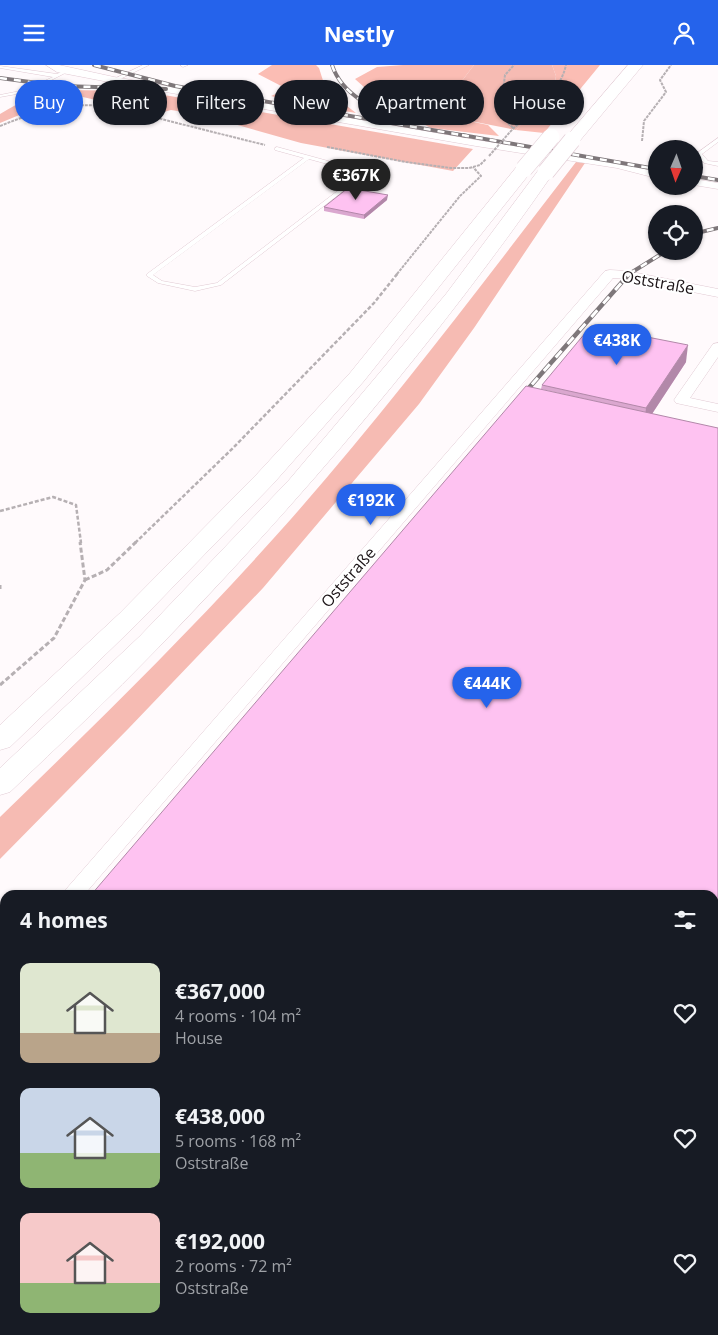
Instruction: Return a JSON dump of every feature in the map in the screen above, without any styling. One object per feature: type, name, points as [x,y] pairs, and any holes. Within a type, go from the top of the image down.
[{"type":"highway","points":[[0,785],[149,643],[297,485],[453,297],[546,172],[610,93],[636,65]]},
{"type":"highway","points":[[0,741],[129,619],[265,479],[357,377],[561,125]]},
{"type":"street","points":[[51,65],[63,73],[114,80]]},
{"type":"street","points":[[167,89],[617,165],[648,173]]},
{"type":"street","points":[[703,184],[718,186]]},
{"type":"street","name":"Oststraße","points":[[76,890],[610,274],[628,275],[718,293]]},
{"type":"street","points":[[718,347],[680,400],[718,408]]},
{"type":"lane","points":[[20,65],[63,73]]},
{"type":"lane","points":[[114,80],[147,65]]},
{"type":"lane","points":[[0,67],[63,73]]},
{"type":"lane","points":[[0,72],[50,80],[63,73]]},
{"type":"lane","points":[[0,96],[15,94]]},
{"type":"lane","points":[[718,140],[699,154],[706,161],[718,164]]},
{"type":"lane","points":[[278,149],[365,172],[219,284],[195,289],[160,282],[149,275],[308,157]]},
{"type":"path","points":[[513,128],[500,115],[505,75],[514,65]]},
{"type":"path","points":[[325,147],[401,162],[466,168],[480,165],[513,128],[558,88],[565,75],[566,65]]},
{"type":"path","points":[[642,141],[644,121],[666,92],[660,80],[671,65]]},
{"type":"path","points":[[0,126],[50,107],[68,103],[89,103],[113,107],[254,142],[272,143]]},
{"type":"path","points":[[85,580],[107,570],[233,448],[374,303],[460,196],[481,176],[473,167]]},
{"type":"path","points":[[0,511],[53,497],[76,505],[85,580],[54,638],[0,685]]},
{"type":"shaded area","points":[[272,65],[316,65],[323,80],[274,80],[274,82],[258,74]]},
{"type":"shaded area","points":[[474,65],[463,80],[358,80],[358,82],[355,79],[377,67]]},
{"type":"shaded area","points":[[474,65],[552,65],[556,76],[555,80],[494,80],[494,125],[520,125],[516,130],[484,124],[484,80],[463,80]]},
{"type":"shaded area","points":[[552,65],[600,65],[584,84],[584,80],[555,80],[556,76]]},
{"type":"shaded area","points":[[83,90],[93,90],[93,99],[83,97]]},
{"type":"shaded area","points":[[167,96],[177,97],[177,111],[167,111]]},
{"type":"shaded area","points":[[15,106],[15,117],[0,123],[0,114]]},
{"type":"shaded area","points":[[348,107],[356,113],[348,112]]},
{"type":"shaded area","points":[[264,112],[274,114],[274,125],[336,125],[473,149],[453,171],[301,143],[238,125],[264,125]]},
{"type":"shaded area","points":[[484,124],[488,125],[499,136],[431,128],[425,125]]},
{"type":"shaded area","points":[[520,125],[551,125],[544,133],[516,130]]},
{"type":"shaded area","points":[[576,162],[585,163],[474,328],[419,404],[263,588],[0,859],[0,817],[112,708],[291,519],[401,387]]},
{"type":"building","points":[[348,188],[388,195],[364,215],[324,207]]},
{"type":"building","points":[[591,326],[688,345],[646,408],[542,385]]},
{"type":"building","points":[[526,386],[718,428],[718,890],[95,890]]},
{"type":"railway","points":[[94,65],[175,86],[467,136]]},
{"type":"railway","points":[[332,65],[344,85],[358,98]]},
{"type":"railway","points":[[0,78],[60,86],[93,87]]},
{"type":"railway","points":[[462,135],[648,168]]},
{"type":"railway","points":[[703,178],[718,180]]},
{"type":"railway","points":[[703,232],[718,228]]},
{"type":"railway","points":[[629,274],[652,260]]},
{"type":"railway","points":[[520,398],[629,274]]}]
